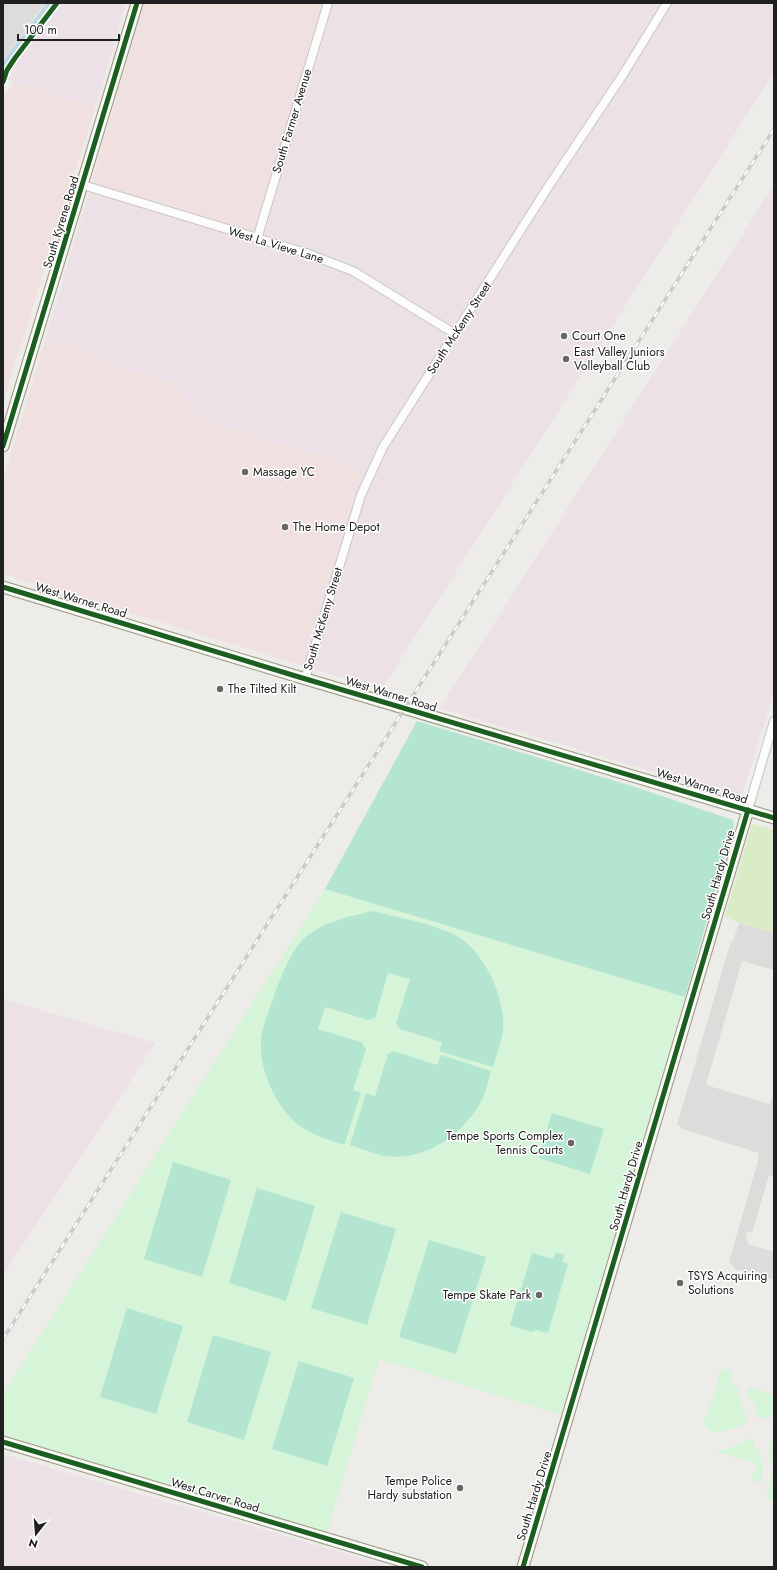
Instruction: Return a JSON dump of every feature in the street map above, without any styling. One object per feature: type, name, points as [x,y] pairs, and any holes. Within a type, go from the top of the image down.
[{"type":"main road","name":"South Kyrene Road","points":[[3,446],[137,3]]},
{"type":"main road","name":"West Warner Road","points":[[3,587],[305,679],[774,818]]},
{"type":"main road","name":"South Hardy Drive","points":[[523,1567],[748,810]]},
{"type":"main road","name":"West Carver Road","points":[[3,1442],[422,1567]]},
{"type":"street","name":"South Farmer Avenue","points":[[257,239],[328,3]]},
{"type":"street","name":"South McKemy Street","points":[[305,679],[367,479],[383,447],[550,184],[624,73],[667,3]]},
{"type":"street","name":"West La Vieve Lane","points":[[83,185],[320,258],[353,271],[455,334]]},
{"type":"street","name":"South Hardy Drive","points":[[748,810],[774,721]]},
{"type":"shaded area","points":[[3,3],[45,3],[3,61]]},
{"type":"shaded area","points":[[45,3],[126,3],[95,108],[3,78],[3,61]]},
{"type":"shaded area","points":[[144,3],[334,3],[263,246],[88,195]]},
{"type":"shaded area","points":[[334,3],[774,3],[774,72],[381,690],[301,665],[362,468],[197,419],[177,384],[104,363],[84,351],[46,338],[88,195],[263,246]]},
{"type":"shaded area","points":[[14,81],[95,108],[3,402],[3,96]]},
{"type":"shaded area","points":[[774,185],[774,692],[743,792],[740,796],[734,796],[440,708]]},
{"type":"shaded area","points":[[46,338],[84,351],[104,363],[178,384],[197,419],[362,468],[301,665],[3,574],[3,480]]},
{"type":"shaded area","points":[[739,923],[774,933],[774,970],[742,961],[706,1085],[770,1104],[774,1091],[774,1177],[769,1175],[752,1233],[747,1231],[746,1237],[748,1244],[774,1252],[774,1280],[735,1269],[729,1262],[758,1161],[758,1153],[680,1128],[681,1126],[677,1125],[731,941],[733,941]]},
{"type":"shaded area","points":[[3,999],[155,1043],[3,1275]]},
{"type":"shaded area","points":[[3,1454],[391,1567],[3,1567]]},
{"type":"green space","points":[[417,721],[635,787],[733,820],[734,826],[685,997],[325,889]]},
{"type":"green space","points":[[752,824],[774,830],[774,933],[739,923],[725,916]]},
{"type":"green space","points":[[325,889],[685,997],[561,1415],[379,1359],[327,1532],[3,1435],[3,1394]]},
{"type":"green space","points":[[373,911],[440,929],[460,938],[469,946],[478,955],[486,967],[498,992],[503,1019],[503,1031],[493,1067],[439,1051],[442,1042],[400,1029],[396,1024],[410,979],[388,973],[375,1018],[368,1020],[325,1007],[318,1029],[361,1042],[366,1049],[353,1090],[361,1093],[344,1145],[306,1130],[287,1114],[274,1095],[265,1073],[261,1051],[261,1040],[275,993],[288,962],[297,946],[308,935],[323,926],[347,917]]},
{"type":"green space","points":[[393,1051],[437,1065],[441,1055],[491,1071],[481,1101],[471,1117],[462,1127],[440,1144],[413,1155],[399,1157],[372,1153],[350,1145],[366,1093],[375,1096],[388,1054]]},
{"type":"green space","name":"Tempe Sports Complex Tennis Courts","points":[[552,1113],[604,1129],[590,1174],[539,1158]]},
{"type":"green space","points":[[173,1162],[231,1180],[202,1277],[144,1259]]},
{"type":"green space","points":[[257,1188],[315,1206],[286,1301],[229,1283]]},
{"type":"green space","points":[[341,1212],[396,1229],[367,1325],[311,1308]]},
{"type":"green space","points":[[429,1240],[486,1257],[456,1354],[399,1337]]},
{"type":"green space","name":"Tempe Skate Park","points":[[556,1252],[564,1255],[562,1262],[568,1264],[548,1333],[536,1330],[531,1332],[510,1325],[532,1253],[553,1259]]},
{"type":"green space","points":[[127,1308],[183,1326],[156,1414],[100,1397]]},
{"type":"green space","points":[[213,1335],[271,1352],[244,1440],[187,1422]]},
{"type":"green space","points":[[299,1361],[354,1378],[327,1466],[272,1449]]},
{"type":"green space","points":[[724,1369],[731,1372],[731,1385],[738,1387],[738,1394],[747,1421],[744,1424],[730,1430],[711,1432],[703,1424],[715,1393],[720,1371]]},
{"type":"green space","points":[[752,1388],[774,1395],[774,1415],[767,1418],[759,1418],[756,1413],[755,1405],[747,1392],[747,1389]]},
{"type":"green space","points":[[774,1436],[774,1500],[768,1498],[767,1496],[773,1467],[768,1450]]},
{"type":"green space","points":[[749,1439],[753,1440],[755,1449],[759,1451],[762,1466],[761,1482],[753,1481],[751,1479],[757,1466],[755,1463],[721,1453],[718,1450],[729,1448]]},
{"type":"waterway","points":[[3,67],[51,3]]},
{"type":"railway","points":[[3,1339],[774,129]]},
{"type":"cycle path","points":[[3,82],[7,70],[15,58],[57,3]]},
{"type":"cycle path","points":[[3,446],[137,3]]},
{"type":"cycle path","points":[[3,587],[299,677],[774,818]]},
{"type":"cycle path","points":[[523,1567],[748,810]]},
{"type":"cycle path","points":[[3,1442],[422,1567]]},
{"type":"place","name":"Court One","points":[[564,336]]},
{"type":"place","name":"East Valley Juniors Volleyball Club","points":[[566,359]]},
{"type":"place","name":"Massage YC","points":[[245,472]]},
{"type":"place","name":"The Home Depot","points":[[285,527]]},
{"type":"place","name":"The Tilted Kilt","points":[[220,689]]},
{"type":"place","name":"Tempe Sports Complex Tennis Courts","points":[[571,1143]]},
{"type":"place","name":"TSYS Acquiring Solutions","points":[[680,1283]]},
{"type":"place","name":"Tempe Skate Park","points":[[539,1295]]},
{"type":"place","name":"Tempe Police Hardy substation","points":[[460,1488]]}]
